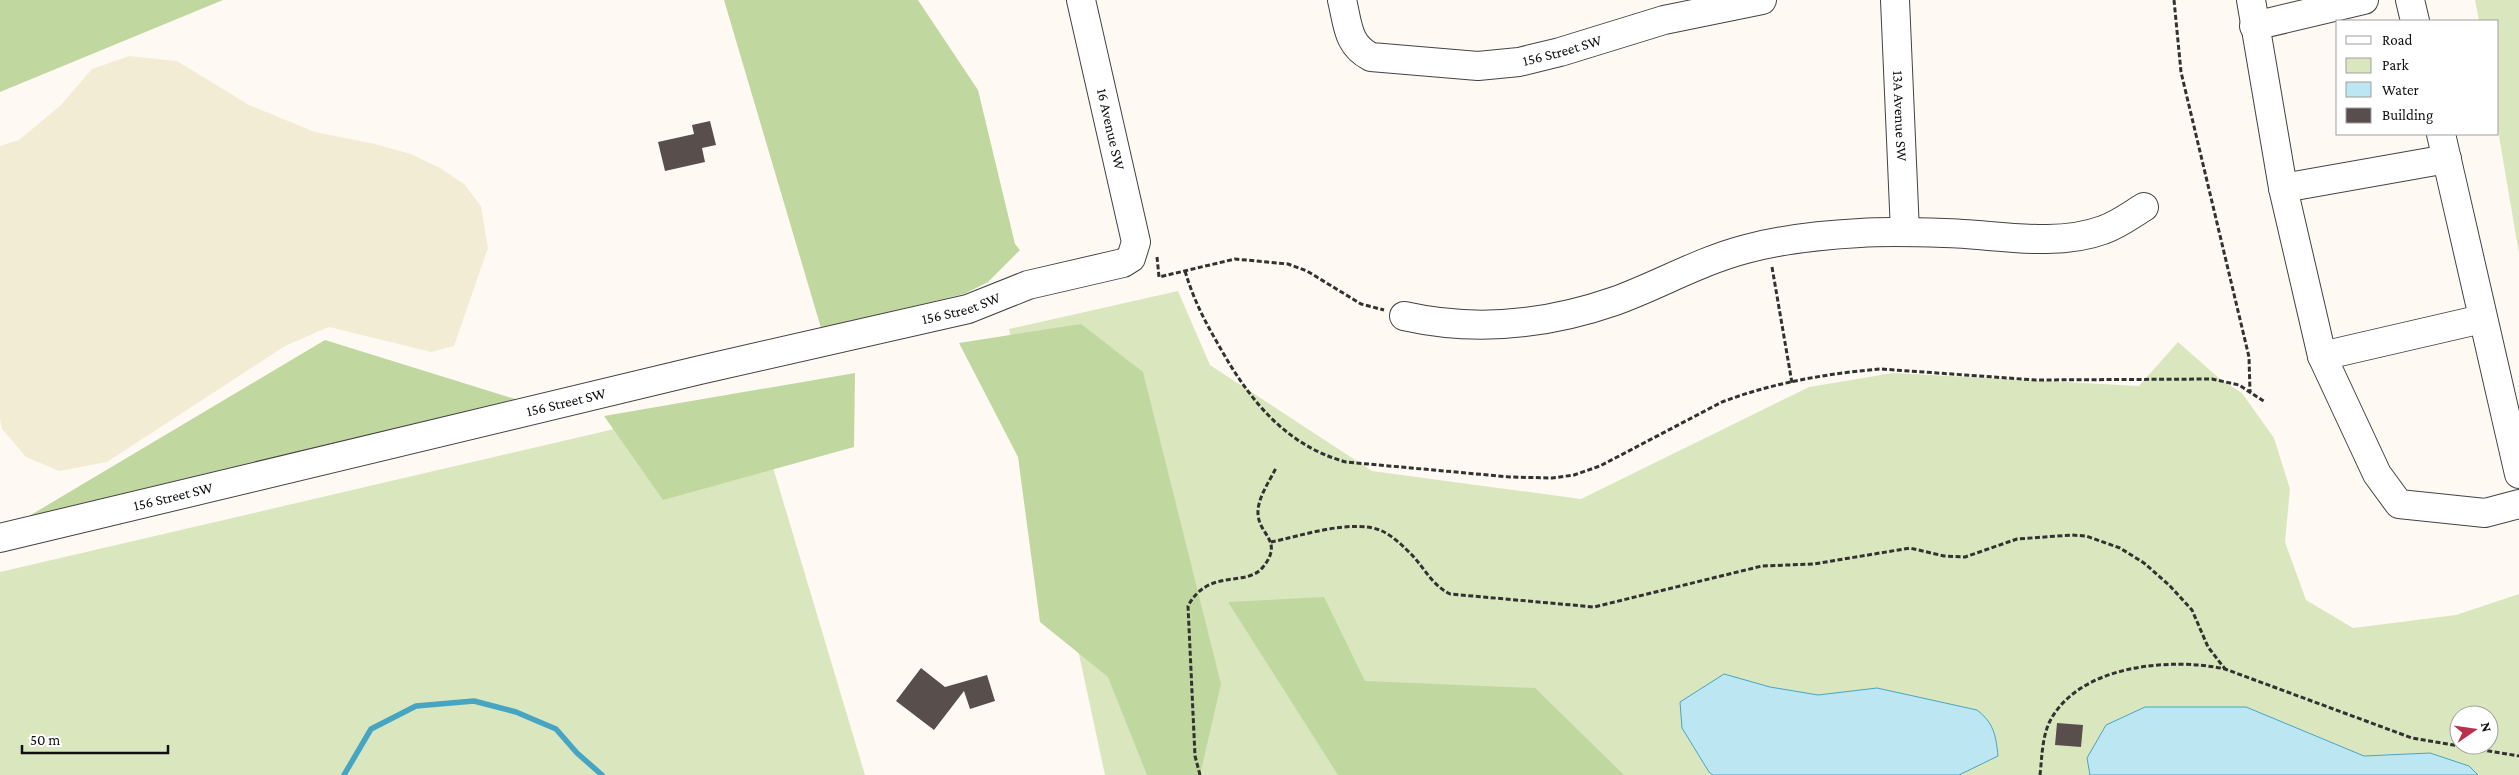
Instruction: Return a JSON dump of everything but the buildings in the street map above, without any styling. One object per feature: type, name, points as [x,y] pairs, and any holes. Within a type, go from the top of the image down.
[{"type":"street","name":"16 Avenue SW","points":[[1081,0],[1136,242],[1131,258]]},
{"type":"street","name":"156 Street SW","points":[[1342,0],[1352,42],[1360,51],[1371,57],[1478,66],[1519,62],[1560,52],[1602,37],[1664,20],[1762,0]]},
{"type":"street","name":"13A Avenue SW","points":[[1895,0],[1905,232]]},
{"type":"street","points":[[2251,0],[2283,188],[2322,356],[2377,474],[2399,504],[2486,513],[2519,504]]},
{"type":"street","points":[[2254,26],[2364,0]]},
{"type":"street","points":[[2410,0],[2415,20]]},
{"type":"street","points":[[2283,188],[2444,146],[2482,319],[2519,474]]},
{"type":"street","points":[[1404,316],[1433,323],[1480,326],[1528,322],[1615,301],[1710,261],[1768,244],[1833,235],[1905,232],[2064,238],[2103,230],[2144,208]]},
{"type":"street","name":"156 Street SW","points":[[0,538],[690,373],[968,309],[1028,285],[1123,263],[1131,258]]},
{"type":"street","points":[[2322,356],[2482,319]]},
{"type":"path","points":[[2174,0],[2181,72],[2249,357],[2250,392]]},
{"type":"path","points":[[1768,244],[1792,383]]},
{"type":"path","points":[[1157,251],[1159,277],[1235,259],[1288,264],[1307,271],[1361,304],[1404,316]]},
{"type":"path","points":[[1185,271],[1193,299],[1233,371],[1253,401],[1290,436],[1321,454],[1346,462],[1510,477],[1552,478],[1574,475],[1600,466],[1722,402],[1766,388],[1881,369],[2036,380],[2192,378],[2229,382],[2250,392],[2264,402]]},
{"type":"path","points":[[1200,775],[1195,756],[1188,606],[1199,590],[1206,585],[1261,570],[1271,551],[1271,542],[1259,522],[1257,513],[1260,500],[1276,468]]},
{"type":"path","points":[[1271,542],[1329,530],[1358,527],[1374,529],[1383,532],[1397,542],[1413,556],[1438,586],[1450,594],[1594,607],[1762,566],[1814,564],[1910,548],[1944,556],[1965,557],[2017,539],[2086,536],[2120,548],[2144,563],[2169,585],[2192,610],[2208,647],[2225,668]]},
{"type":"path","points":[[2040,775],[2043,742],[2050,721],[2059,708],[2087,686],[2108,676],[2153,665],[2194,664],[2225,668],[2412,738],[2519,756]]},
{"type":"shaded area","points":[[129,56],[177,61],[249,105],[315,132],[375,144],[411,154],[440,168],[464,184],[481,206],[488,248],[454,346],[431,352],[329,327],[285,346],[107,462],[59,471],[26,457],[2,429],[0,419],[0,146],[19,140],[60,106],[92,69]]},
{"type":"green space","points":[[0,0],[223,0],[0,92]]},
{"type":"green space","points":[[724,0],[918,0],[978,90],[1015,244],[1020,250],[988,282],[964,294],[821,328]]},
{"type":"green space","points":[[2475,0],[2519,0],[2519,254],[2499,135],[2499,20],[2479,20]]},
{"type":"green space","points":[[1178,291],[1210,365],[1372,471],[1581,499],[1809,387],[1893,373],[2139,386],[2178,342],[2220,379],[2242,393],[2274,438],[2290,489],[2285,542],[2306,600],[2353,628],[2456,615],[2519,594],[2519,775],[1105,775],[1009,329]]},
{"type":"green space","points":[[1081,324],[1143,372],[1221,684],[1200,775],[1147,775],[1108,677],[1040,622],[1018,457],[959,343]]},
{"type":"green space","points":[[325,340],[528,403],[24,519]]},
{"type":"green space","points":[[855,373],[854,447],[663,500],[604,416]]},
{"type":"green space","points":[[752,397],[865,775],[0,775],[0,572]]},
{"type":"green space","points":[[1324,597],[1365,681],[1535,688],[1624,775],[1338,775],[1228,602]]},
{"type":"water","points":[[1724,674],[1770,687],[1818,695],[1877,688],[1977,710],[1991,725],[1998,756],[1959,775],[1713,775],[1709,772],[1682,728],[1680,702]]},
{"type":"water","points":[[2145,707],[2246,707],[2364,756],[2430,753],[2469,766],[2478,775],[2090,775],[2087,758],[2106,725]]},
{"type":"waterway","points":[[344,775],[371,729],[416,706],[474,701],[516,712],[556,729],[577,753],[602,775]]}]
